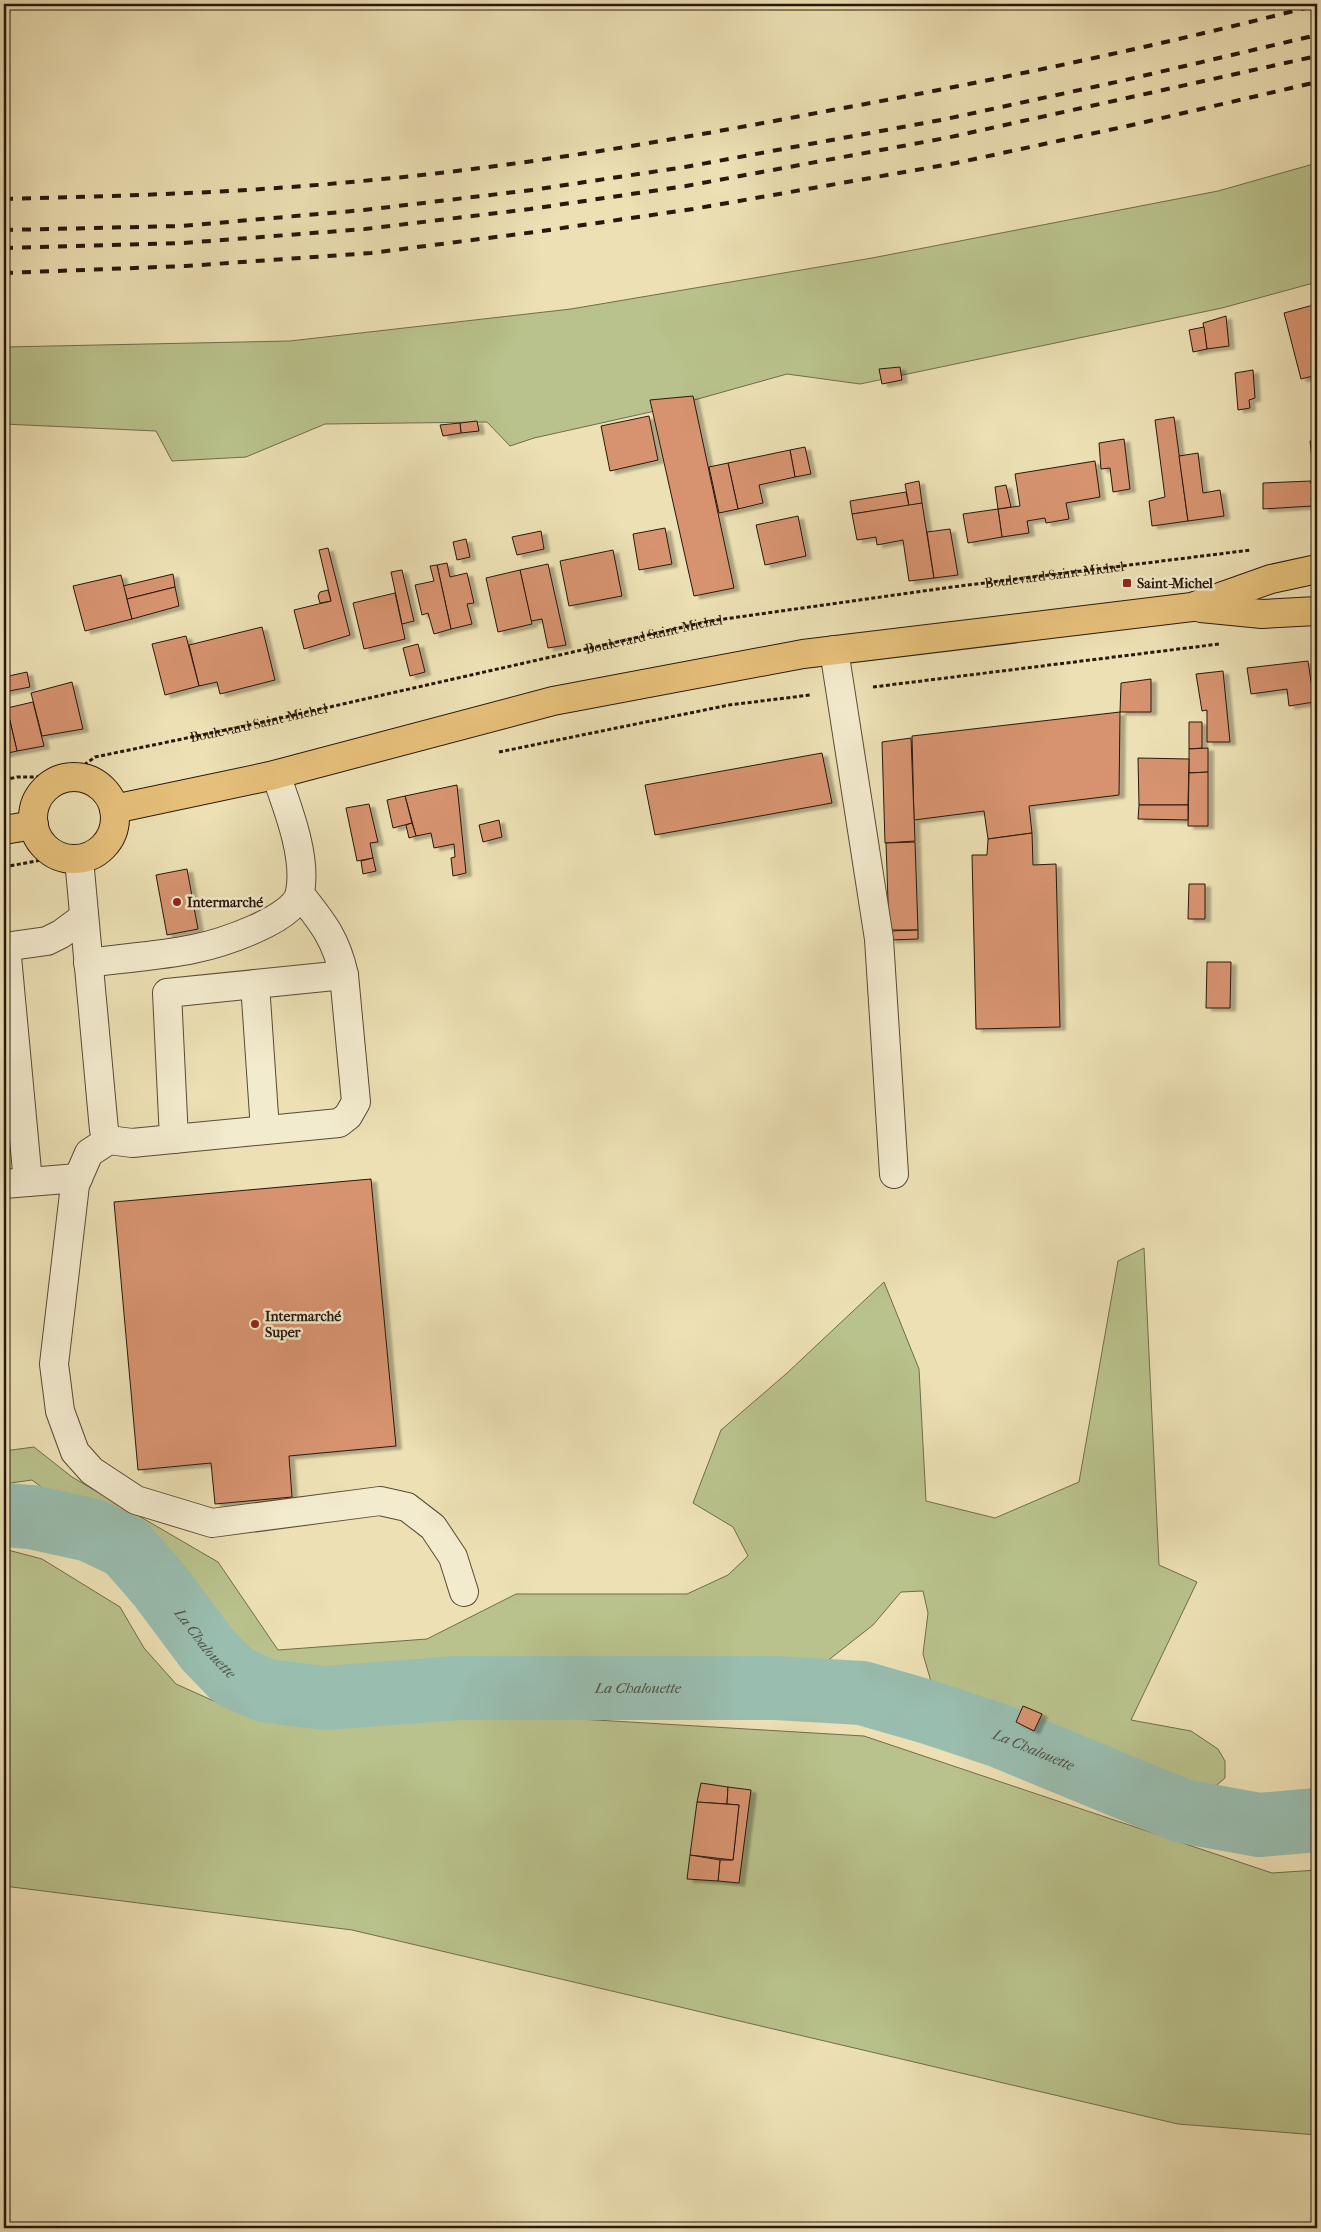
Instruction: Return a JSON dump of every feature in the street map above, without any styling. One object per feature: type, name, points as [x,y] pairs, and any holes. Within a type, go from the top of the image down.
[{"type":"main road","points":[[1192,607],[1271,579],[1317,569]]},
{"type":"main road","points":[[1317,574],[1317,588]]},
{"type":"main road","points":[[114,810],[276,775],[552,701],[803,654],[1192,607],[1262,614],[1317,612]]},
{"type":"main road","points":[[67,777],[80,777],[92,781],[103,788],[110,798],[114,810],[116,820],[110,838],[97,852],[69,858],[42,844],[34,825],[35,806],[45,789],[56,781],[67,777]]},
{"type":"main road","points":[[4,830],[34,825]]},
{"type":"lane","points":[[834,650],[879,939],[894,1174]]},
{"type":"lane","points":[[88,963],[195,949],[261,927],[291,910],[300,894],[302,864],[276,775]]},
{"type":"lane","points":[[69,858],[84,917],[104,1130],[109,1140]]},
{"type":"lane","points":[[300,894],[329,930],[340,956],[344,975],[356,1102],[348,1116],[339,1123],[132,1143],[109,1140],[89,1153],[76,1185],[54,1364],[60,1411],[75,1452],[92,1471],[136,1500],[212,1523],[380,1501],[407,1507],[433,1527],[438,1534],[453,1557],[464,1592]]},
{"type":"lane","points":[[78,1178],[16,1183],[5,946],[48,941],[84,917]]},
{"type":"lane","points":[[174,1139],[167,993],[344,975]]},
{"type":"lane","points":[[255,984],[265,1130]]},
{"type":"path","name":"Boulevard Saint-Michel","points":[[67,777],[95,756],[250,724],[710,621],[952,587],[1258,549]]},
{"type":"path","points":[[496,752],[730,705],[1229,643]]},
{"type":"path","points":[[4,780],[17,777],[67,777]]},
{"type":"path","points":[[4,867],[69,858]]},
{"type":"green space","points":[[1317,163],[1317,282],[1222,308],[860,384],[787,374],[655,411],[534,438],[510,446],[487,422],[325,424],[246,457],[172,461],[156,431],[4,424],[4,347],[290,341],[571,309],[872,258],[1218,191]]},
{"type":"green space","points":[[1144,1248],[1159,1565],[1197,1582],[1131,1720],[1191,1731],[1218,1749],[1225,1761],[1225,1778],[1211,1790],[1183,1803],[1114,1772],[1086,1745],[934,1692],[923,1654],[928,1613],[923,1591],[901,1592],[873,1625],[812,1673],[674,1675],[537,1669],[366,1679],[263,1678],[226,1656],[198,1619],[117,1529],[71,1510],[32,1480],[4,1484],[4,1451],[34,1447],[72,1477],[218,1562],[278,1650],[427,1639],[516,1594],[687,1594],[728,1575],[748,1556],[733,1527],[693,1503],[721,1430],[786,1374],[884,1282],[919,1369],[926,1501],[995,1518],[1079,1482],[1118,1261]]},
{"type":"green space","points":[[4,1549],[42,1559],[120,1607],[144,1648],[176,1684],[238,1712],[283,1723],[429,1713],[579,1719],[864,1736],[1272,1873],[1317,1870],[1317,2135],[1178,2124],[352,1930],[4,1886]]},
{"type":"building","points":[[1317,304],[1317,375],[1301,379],[1284,313]]},
{"type":"building","points":[[1226,316],[1229,346],[1207,349],[1203,323]]},
{"type":"building","points":[[1204,327],[1207,349],[1193,352],[1189,330]]},
{"type":"building","points":[[900,367],[902,380],[882,384],[879,369]]},
{"type":"building","points":[[1253,370],[1255,398],[1249,400],[1250,408],[1238,410],[1235,373]]},
{"type":"building","points":[[693,396],[734,588],[694,596],[650,400]]},
{"type":"building","points":[[649,416],[658,460],[610,471],[601,426]]},
{"type":"building","points":[[1174,417],[1188,521],[1152,526],[1149,501],[1165,497],[1155,420]]},
{"type":"building","points":[[477,421],[479,431],[461,433],[460,423]]},
{"type":"building","points":[[460,423],[461,433],[443,436],[440,425]]},
{"type":"building","points":[[1124,439],[1130,489],[1113,492],[1110,468],[1101,469],[1099,443]]},
{"type":"building","points":[[1317,440],[1317,460],[1312,460],[1310,441]]},
{"type":"building","points":[[805,447],[811,474],[795,477],[790,450]]},
{"type":"building","points":[[790,450],[795,477],[759,485],[763,503],[738,509],[728,463]]},
{"type":"building","points":[[1198,453],[1203,493],[1220,490],[1224,516],[1188,521],[1179,456]]},
{"type":"building","points":[[1095,461],[1100,497],[1066,503],[1069,519],[1046,523],[1045,518],[1027,521],[1029,533],[1002,537],[998,509],[1020,506],[1015,474]]},
{"type":"building","points":[[728,463],[738,509],[719,513],[709,467]]},
{"type":"building","points":[[919,481],[922,503],[909,506],[905,484]]},
{"type":"building","points":[[1311,481],[1310,483],[1317,482],[1317,498],[1311,498],[1312,506],[1263,509],[1263,483]]},
{"type":"building","points":[[1006,485],[1011,507],[998,509],[995,487]]},
{"type":"building","points":[[906,492],[909,506],[852,514],[850,501]]},
{"type":"building","points":[[922,503],[934,578],[909,581],[903,540],[877,545],[876,537],[857,540],[852,514]]},
{"type":"building","points":[[998,509],[1002,537],[968,543],[963,514]]},
{"type":"building","points":[[798,516],[806,556],[765,565],[756,525]]},
{"type":"building","points":[[665,528],[672,564],[639,570],[633,534]]},
{"type":"building","points":[[950,529],[958,575],[934,578],[927,532]]},
{"type":"building","points":[[541,531],[544,549],[517,555],[512,537]]},
{"type":"building","points":[[466,539],[470,557],[457,560],[453,542]]},
{"type":"building","points":[[328,548],[350,635],[304,649],[294,610],[331,601],[319,550]]},
{"type":"building","points":[[613,550],[622,596],[569,606],[560,561]]},
{"type":"building","points":[[447,563],[450,577],[467,573],[474,603],[467,604],[472,624],[451,629],[437,565]]},
{"type":"building","points":[[548,564],[566,645],[548,648],[542,619],[531,621],[520,570]]},
{"type":"building","points":[[437,565],[451,629],[434,634],[428,613],[422,615],[415,585],[434,581],[430,566]]},
{"type":"building","points":[[402,570],[414,621],[402,624],[391,572]]},
{"type":"building","points":[[520,570],[532,624],[498,632],[486,578]]},
{"type":"building","points":[[173,574],[175,587],[127,599],[123,586]]},
{"type":"building","points":[[121,575],[132,619],[85,631],[73,586]]},
{"type":"building","points":[[175,587],[179,606],[132,619],[127,599]]},
{"type":"building","points":[[328,590],[331,601],[320,603],[318,596],[320,592]]},
{"type":"building","points":[[395,593],[405,639],[364,649],[353,603]]},
{"type":"building","points":[[262,627],[275,680],[220,694],[217,682],[199,686],[189,645]]},
{"type":"building","points":[[186,636],[199,686],[165,695],[152,644]]},
{"type":"building","points":[[418,644],[425,672],[410,676],[403,648]]},
{"type":"building","points":[[1308,661],[1314,702],[1289,706],[1287,689],[1251,694],[1247,668]]},
{"type":"building","points":[[1223,671],[1230,742],[1207,742],[1207,710],[1202,711],[1196,674]]},
{"type":"building","points":[[27,672],[30,687],[4,692],[4,677]]},
{"type":"building","points":[[1151,679],[1151,712],[1120,712],[1121,683]]},
{"type":"building","points":[[72,682],[83,729],[42,736],[31,693]]},
{"type":"building","points":[[33,702],[44,746],[17,751],[7,708]]},
{"type":"building","points":[[7,708],[17,751],[4,754],[4,709]]},
{"type":"building","points":[[1120,712],[1119,795],[1029,806],[1032,833],[988,839],[984,811],[914,820],[912,736]]},
{"type":"building","points":[[1189,722],[1202,722],[1202,748],[1189,749]]},
{"type":"building","points":[[911,738],[915,841],[885,843],[882,742]]},
{"type":"building","points":[[1208,748],[1208,772],[1189,773],[1189,749]]},
{"type":"building","points":[[822,753],[832,803],[655,835],[645,785]]},
{"type":"building","points":[[1138,758],[1189,759],[1188,805],[1139,805]]},
{"type":"building","points":[[1208,772],[1208,826],[1188,826],[1189,773]]},
{"type":"building","points":[[457,785],[466,873],[453,876],[451,858],[455,857],[454,844],[434,848],[431,833],[416,836],[405,796]]},
{"type":"building","points":[[405,796],[412,823],[393,828],[387,800]]},
{"type":"building","points":[[369,804],[378,842],[370,843],[373,858],[357,861],[346,808]]},
{"type":"building","points":[[1139,805],[1188,805],[1188,820],[1138,819]]},
{"type":"building","points":[[499,820],[502,837],[483,842],[479,825]]},
{"type":"building","points":[[412,823],[416,836],[409,838],[406,825]]},
{"type":"building","points":[[1032,833],[1033,865],[1056,864],[1060,1027],[976,1029],[972,855],[987,855],[988,839]]},
{"type":"building","points":[[915,842],[918,930],[889,930],[886,843]]},
{"type":"building","points":[[373,858],[376,871],[363,874],[361,861]]},
{"type":"building","name":"Intermarché","points":[[187,869],[198,929],[167,935],[156,875]]},
{"type":"building","points":[[1189,884],[1205,884],[1205,919],[1188,919]]},
{"type":"building","points":[[918,930],[918,939],[890,940],[889,931]]},
{"type":"building","points":[[1207,962],[1231,962],[1230,1008],[1206,1008]]},
{"type":"building","name":"Intermarché Super","points":[[371,1179],[396,1446],[289,1456],[292,1497],[215,1504],[211,1463],[138,1470],[114,1202]]},
{"type":"building","points":[[1023,1706],[1042,1714],[1034,1731],[1016,1722]]},
{"type":"building","points":[[701,1783],[728,1787],[727,1804],[697,1802]]},
{"type":"building","points":[[728,1787],[751,1790],[739,1883],[718,1881],[720,1860],[733,1860],[739,1805],[727,1804]]},
{"type":"building","points":[[697,1802],[739,1805],[733,1860],[690,1855]]},
{"type":"building","points":[[690,1855],[720,1860],[718,1881],[687,1879]]},
{"type":"waterway","name":"La Chalouette","points":[[4,1515],[31,1517],[90,1530],[126,1547],[160,1586],[207,1649],[234,1677],[267,1691],[325,1698],[458,1688],[776,1688],[862,1693],[1000,1736],[1182,1811],[1259,1825],[1317,1820]]},
{"type":"railway","points":[[4,199],[178,194],[308,186],[411,176],[531,161],[650,143],[889,100],[1134,49],[1317,5]]},
{"type":"railway","points":[[4,230],[182,226],[364,210],[532,190],[685,167],[946,119],[1121,81],[1317,35]]},
{"type":"railway","points":[[4,248],[184,243],[365,229],[530,209],[686,186],[946,138],[1317,56]]},
{"type":"railway","points":[[4,273],[186,266],[371,253],[535,232],[693,209],[956,163],[1317,82]]},
{"type":"place","name":"Saint-Michel","points":[[1127,583]]},
{"type":"place","name":"Intermarché","points":[[177,902]]},
{"type":"place","name":"Intermarché Super","points":[[255,1324]]}]
